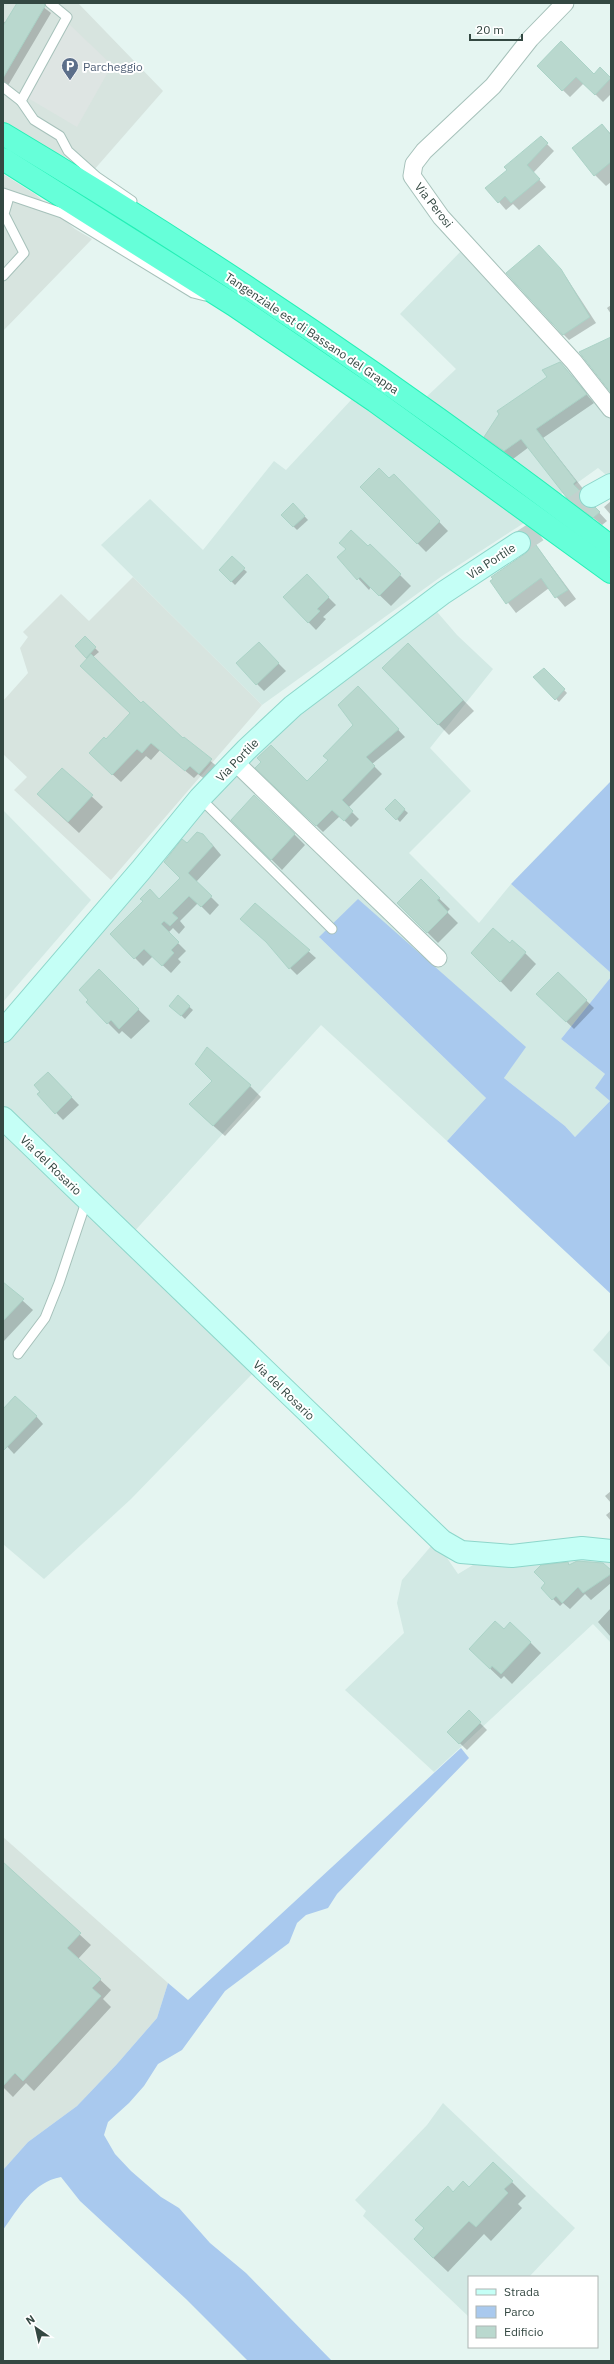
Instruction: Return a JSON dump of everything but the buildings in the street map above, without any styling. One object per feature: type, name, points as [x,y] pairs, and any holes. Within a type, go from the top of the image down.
[{"type":"highway","name":"Tangenziale est di Bassano del Grappa","points":[[3,134],[214,266],[406,397],[611,547]]},
{"type":"highway","name":"Tangenziale est di Bassano del Grappa","points":[[3,159],[234,305],[375,401],[611,572]]},
{"type":"street","name":"Via Perosi","points":[[565,3],[530,39],[493,86],[424,151],[414,164],[412,176],[441,217],[574,362],[611,409]]},
{"type":"street","points":[[591,496],[611,485]]},
{"type":"street","name":"Via Portile","points":[[3,1031],[141,870],[200,798],[293,706],[443,593],[519,542]]},
{"type":"street","points":[[235,762],[438,958]]},
{"type":"street","name":"Via del Rosario","points":[[3,1118],[442,1541],[461,1552],[512,1556],[582,1548],[611,1551]]},
{"type":"lane","points":[[21,101],[67,17],[50,3]]},
{"type":"lane","points":[[3,87],[21,101],[34,120],[60,136],[68,151],[91,172],[140,206]]},
{"type":"lane","points":[[3,276],[24,253],[4,214],[6,195],[62,213],[193,293],[234,305]]},
{"type":"lane","points":[[153,215],[214,266]]},
{"type":"lane","points":[[200,798],[332,929]]},
{"type":"lane","points":[[18,1354],[45,1318],[59,1283],[87,1199]]},
{"type":"shaded area","points":[[3,3],[78,3],[163,91],[93,171],[59,154],[58,156],[3,125]]},
{"type":"shaded area","name":"Parcheggio","points":[[68,23],[112,65],[77,127],[28,98],[50,60]]},
{"type":"shaded area","points":[[3,174],[35,194],[75,229],[92,239],[3,331]]},
{"type":"shaded area","points":[[464,248],[556,348],[611,420],[611,474],[605,474],[598,468],[556,498],[422,401],[456,369],[400,314]]},
{"type":"shaded area","points":[[352,399],[524,523],[442,576],[262,705],[101,545],[150,499],[203,550],[274,461],[286,470]]},
{"type":"shaded area","points":[[133,577],[262,705],[111,880],[14,790],[27,777],[3,754],[3,701],[28,673],[20,648],[28,637],[23,632],[61,594],[89,621]]},
{"type":"shaded area","points":[[432,606],[457,635],[493,669],[430,748],[471,791],[409,853],[479,923],[511,884],[611,973],[611,977],[561,1039],[605,1074],[610,1101],[575,1137],[565,1126],[504,1078],[525,1047],[319,937],[486,1098],[447,1141],[321,1025],[132,1234],[3,1112],[3,1028],[228,771]]},
{"type":"shaded area","points":[[3,810],[91,900],[3,1002]]},
{"type":"shaded area","points":[[3,1132],[253,1373],[131,1499],[44,1579],[3,1544]]},
{"type":"shaded area","points":[[611,1329],[611,1368],[593,1350]]},
{"type":"shaded area","points":[[432,1545],[443,1552],[458,1574],[478,1562],[611,1555],[611,1643],[593,1624],[434,1772],[345,1690],[404,1633],[397,1603],[402,1580]]},
{"type":"shaded area","points":[[3,1837],[168,1983],[157,2018],[117,2064],[77,2106],[28,2142],[3,2170]]},
{"type":"shaded area","points":[[443,2103],[575,2228],[530,2276],[468,2276],[468,2316],[363,2216],[366,2211],[355,2200],[427,2125]]},
{"type":"green space","points":[[611,781],[611,973],[511,884]]},
{"type":"green space","points":[[358,899],[526,1047],[504,1078],[565,1126],[575,1137],[610,1101],[595,1088],[605,1074],[561,1039],[611,977],[611,1294],[447,1141],[486,1098],[319,937]]},
{"type":"green space","points":[[461,1748],[469,1758],[337,1894],[328,1908],[306,1915],[297,1923],[289,1943],[225,1991],[182,2050],[158,2064],[144,2086],[129,2103],[108,2122],[104,2135],[115,2154],[131,2171],[161,2197],[179,2208],[210,2243],[246,2273],[332,2361],[248,2361],[186,2299],[80,2201],[61,2177],[42,2184],[34,2190],[3,2230],[3,2170],[28,2142],[77,2106],[117,2064],[157,2018],[168,1983],[188,2000]]},
{"type":"tunnel","points":[[519,543],[591,496]]},
{"type":"place","name":"Parcheggio","points":[[70,81]]}]
